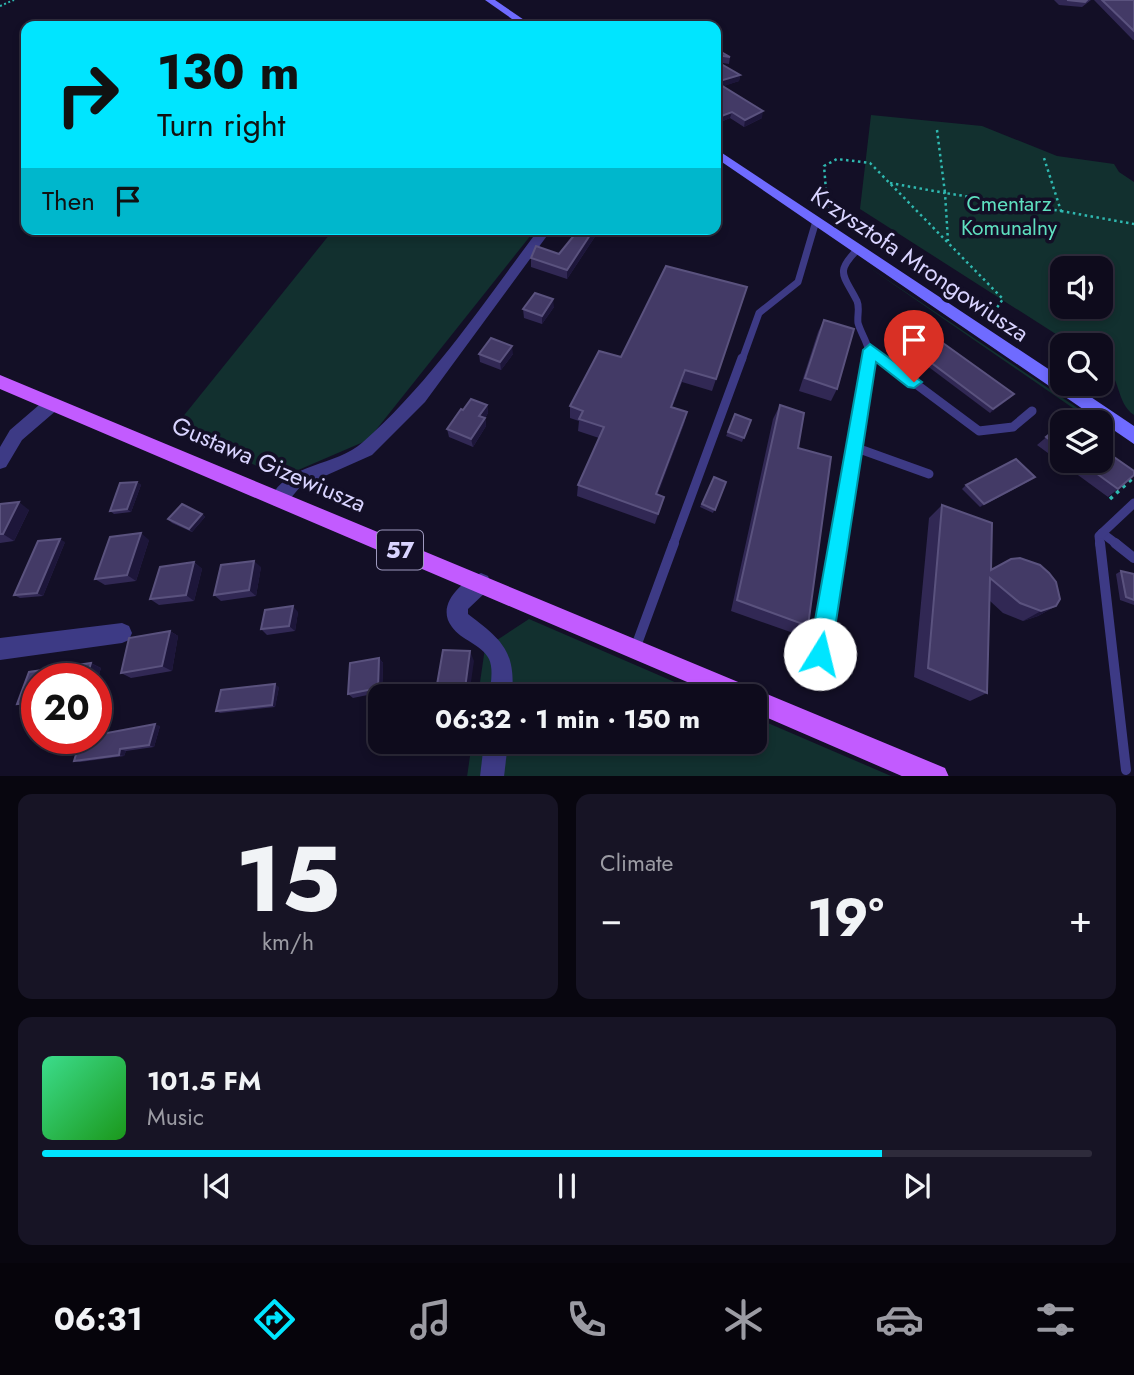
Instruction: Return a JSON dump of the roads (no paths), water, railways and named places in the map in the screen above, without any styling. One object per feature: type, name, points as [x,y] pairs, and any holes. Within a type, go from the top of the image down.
[{"type":"main road","points":[[489,0],[520,21]]},
{"type":"main road","name":"Krzysztofa Mrongowiusza","points":[[721,156],[1134,436]]},
{"type":"main road","name":"Gustawa Gizewiusza","points":[[0,382],[719,684]]},
{"type":"main road","points":[[767,704],[936,776]]},
{"type":"street","points":[[278,499],[294,482],[366,450],[419,398],[542,235]]},
{"type":"street","points":[[0,463],[16,435],[52,404]]},
{"type":"street","points":[[481,583],[457,606],[459,620],[499,653],[503,671],[501,684]]},
{"type":"street","points":[[0,649],[122,633]]},
{"type":"street","points":[[492,776],[495,754]]},
{"type":"lane","points":[[635,649],[759,313],[798,282],[820,223]]},
{"type":"lane","points":[[858,249],[844,263],[842,275],[859,305],[858,323],[870,350],[979,431],[1013,426],[1032,411]]},
{"type":"lane","points":[[820,654],[870,350]]},
{"type":"lane","points":[[854,447],[929,474]]},
{"type":"lane","points":[[1126,770],[1099,536],[1134,503]]},
{"type":"lane","points":[[1102,533],[1134,558]]},
{"type":"park label","name":"Cmentarz Komunalny","points":[[1009,216]]}]
